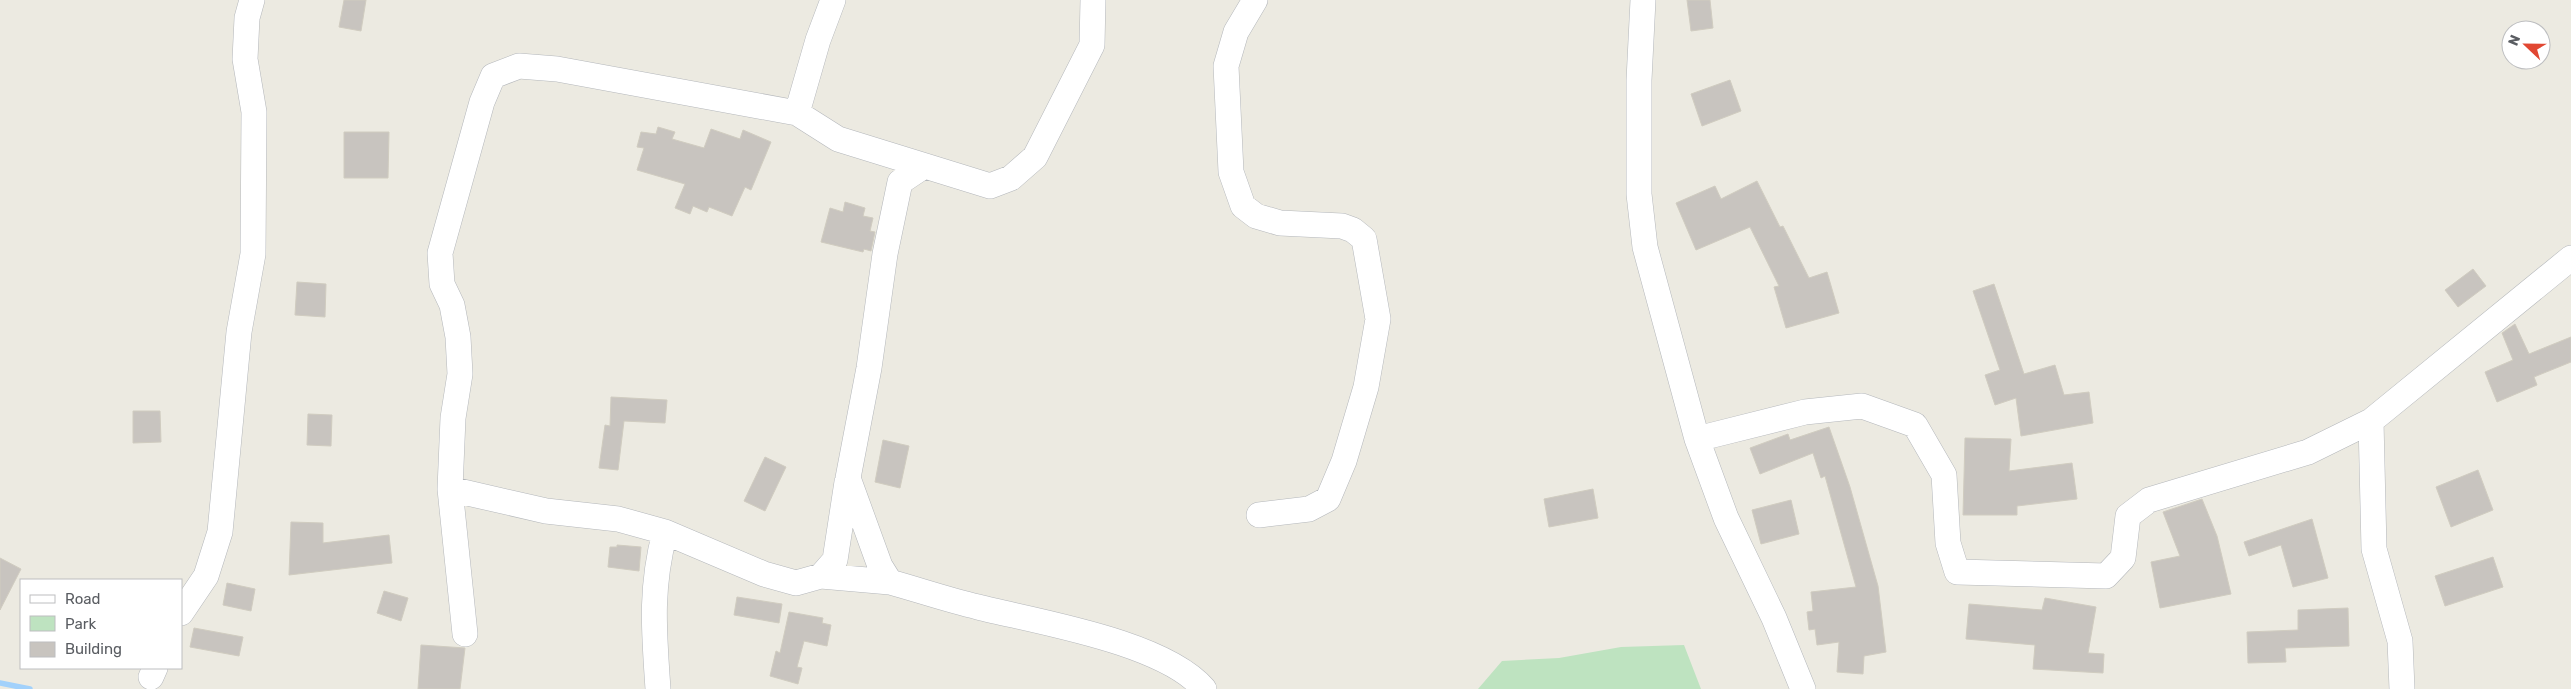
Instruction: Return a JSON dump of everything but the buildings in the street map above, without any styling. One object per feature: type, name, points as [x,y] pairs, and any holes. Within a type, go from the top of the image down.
[{"type":"street","points":[[182,612],[206,576],[220,532],[239,332],[253,254],[254,112],[245,59],[248,18],[252,0]]},
{"type":"street","points":[[797,113],[818,40],[832,0]]},
{"type":"street","points":[[465,634],[450,489],[453,418],[460,374],[458,337],[452,305],[442,284],[440,253],[482,102],[493,76],[519,66],[557,68],[797,113],[838,139],[990,186],[1011,178],[1035,157],[1092,45],[1093,0]]},
{"type":"street","points":[[1255,0],[1236,32],[1226,66],[1231,172],[1243,206],[1256,216],[1280,223],[1342,226],[1353,230],[1364,239],[1378,318],[1366,387],[1344,461],[1328,499],[1309,509],[1259,515]]},
{"type":"street","points":[[1644,0],[1639,80],[1639,194],[1645,247],[1698,439],[1726,518],[1774,618],[1803,689]]},
{"type":"street","points":[[821,576],[835,560],[869,368],[885,254],[900,182],[924,166]]},
{"type":"street","points":[[1698,439],[1806,412],[1862,406],[1915,425],[1944,475],[1948,542],[1957,572],[2106,576],[2123,558],[2128,516],[2149,500],[2308,452],[2371,421],[2571,258]]},
{"type":"street","points":[[2371,421],[2374,549],[2400,641],[2402,689]]},
{"type":"street","points":[[848,478],[880,566],[890,582]]},
{"type":"street","points":[[450,489],[546,511],[618,519],[665,532],[764,574],[796,583],[821,576],[890,582],[977,607],[1096,635],[1154,656],[1197,681],[1204,689]]},
{"type":"street","points":[[658,689],[653,612],[658,560],[665,532]]},
{"type":"green space","points":[[1684,645],[1701,689],[1478,689],[1502,661],[1559,658],[1621,647]]},
{"type":"waterway","points":[[0,683],[30,689]]}]
